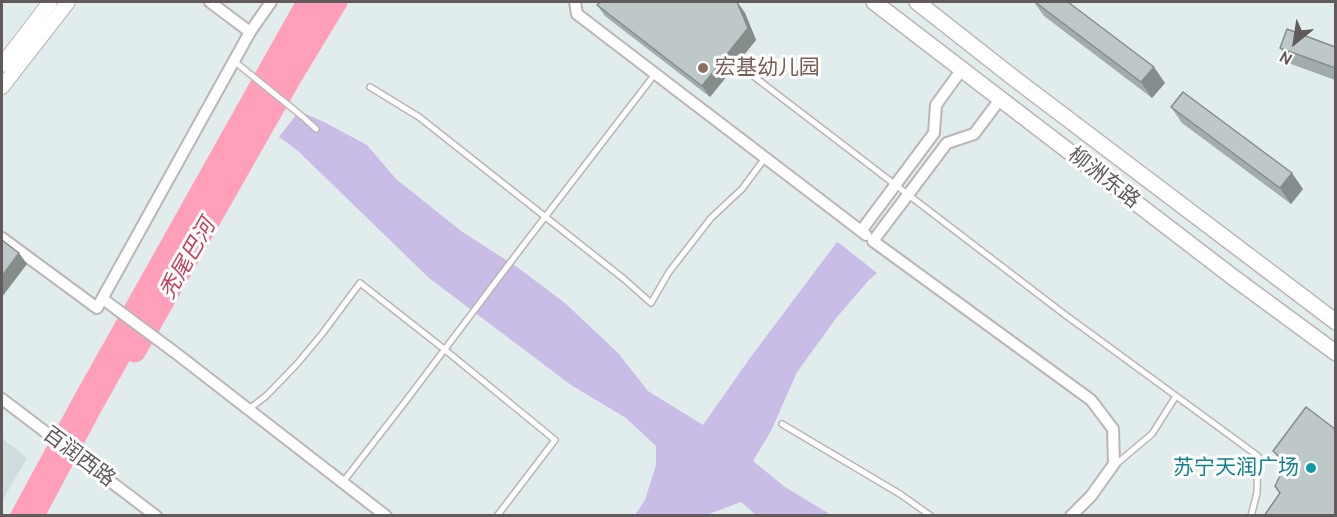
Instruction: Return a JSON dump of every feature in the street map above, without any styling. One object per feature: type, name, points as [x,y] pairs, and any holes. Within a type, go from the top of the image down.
[{"type":"main road","name":"柳洲东路","points":[[874,2],[1335,353]]},
{"type":"main road","points":[[923,6],[1015,79],[1335,322]]},
{"type":"street","points":[[2,65],[50,2]]},
{"type":"street","points":[[2,87],[68,2]]},
{"type":"street","points":[[210,2],[250,32]]},
{"type":"street","points":[[2,238],[97,308],[107,303],[234,61],[250,32],[271,2]]},
{"type":"street","points":[[575,2],[577,14],[873,241],[1091,400],[1113,429],[1114,464],[1091,496],[1071,516]]},
{"type":"street","points":[[861,231],[934,133],[936,105],[962,69]]},
{"type":"street","points":[[873,241],[947,143],[974,134],[1001,98]]},
{"type":"street","points":[[107,303],[177,354],[386,516]]},
{"type":"street","name":"百润西路","points":[[2,399],[156,516]]},
{"type":"lane","points":[[234,61],[316,129]]},
{"type":"lane","points":[[748,72],[1064,314],[1258,456],[1257,493],[1251,516]]},
{"type":"lane","points":[[343,482],[656,74]]},
{"type":"lane","points":[[370,87],[419,117],[624,279],[651,303],[669,272],[711,218],[742,189],[765,158]]},
{"type":"lane","points":[[249,410],[266,396],[297,363],[360,283],[555,440],[497,516]]},
{"type":"lane","points":[[1110,470],[1152,434],[1176,396]]},
{"type":"lane","points":[[782,424],[900,494],[931,516]]},
{"type":"shaded area","points":[[295,2],[332,2],[103,408],[46,515],[9,516],[75,394]]},
{"type":"shaded area","points":[[299,111],[367,145],[396,179],[461,231],[517,267],[565,303],[618,353],[648,391],[703,425],[750,358],[837,242],[839,243],[877,273],[837,317],[797,372],[771,431],[753,461],[785,487],[831,515],[756,515],[741,502],[706,515],[635,515],[645,500],[656,465],[656,446],[626,418],[571,385],[429,278],[297,150],[279,137]]},
{"type":"shaded area","points":[[2,438],[27,458],[2,501]]},
{"type":"building","name":"宏基幼儿园","points":[[600,2],[737,2],[748,28],[702,86],[597,5]]},
{"type":"building","points":[[1035,2],[1068,2],[1154,67],[1141,82]]},
{"type":"building","points":[[1287,29],[1335,47],[1335,68],[1280,48]]},
{"type":"building","points":[[1183,92],[1292,173],[1280,188],[1171,107]]},
{"type":"building","points":[[2,240],[19,253],[2,276]]},
{"type":"building","name":"苏宁天润广场","points":[[1306,407],[1335,429],[1335,516],[1264,516],[1280,493],[1275,486],[1286,463],[1273,451]]},
{"type":"waterway","name":"秃尾巴河","points":[[135,352],[292,76],[337,2]]},
{"type":"place","name":"宏基幼儿园","points":[[703,68]]},
{"type":"place","name":"苏宁天润广场","points":[[1311,468]]}]
